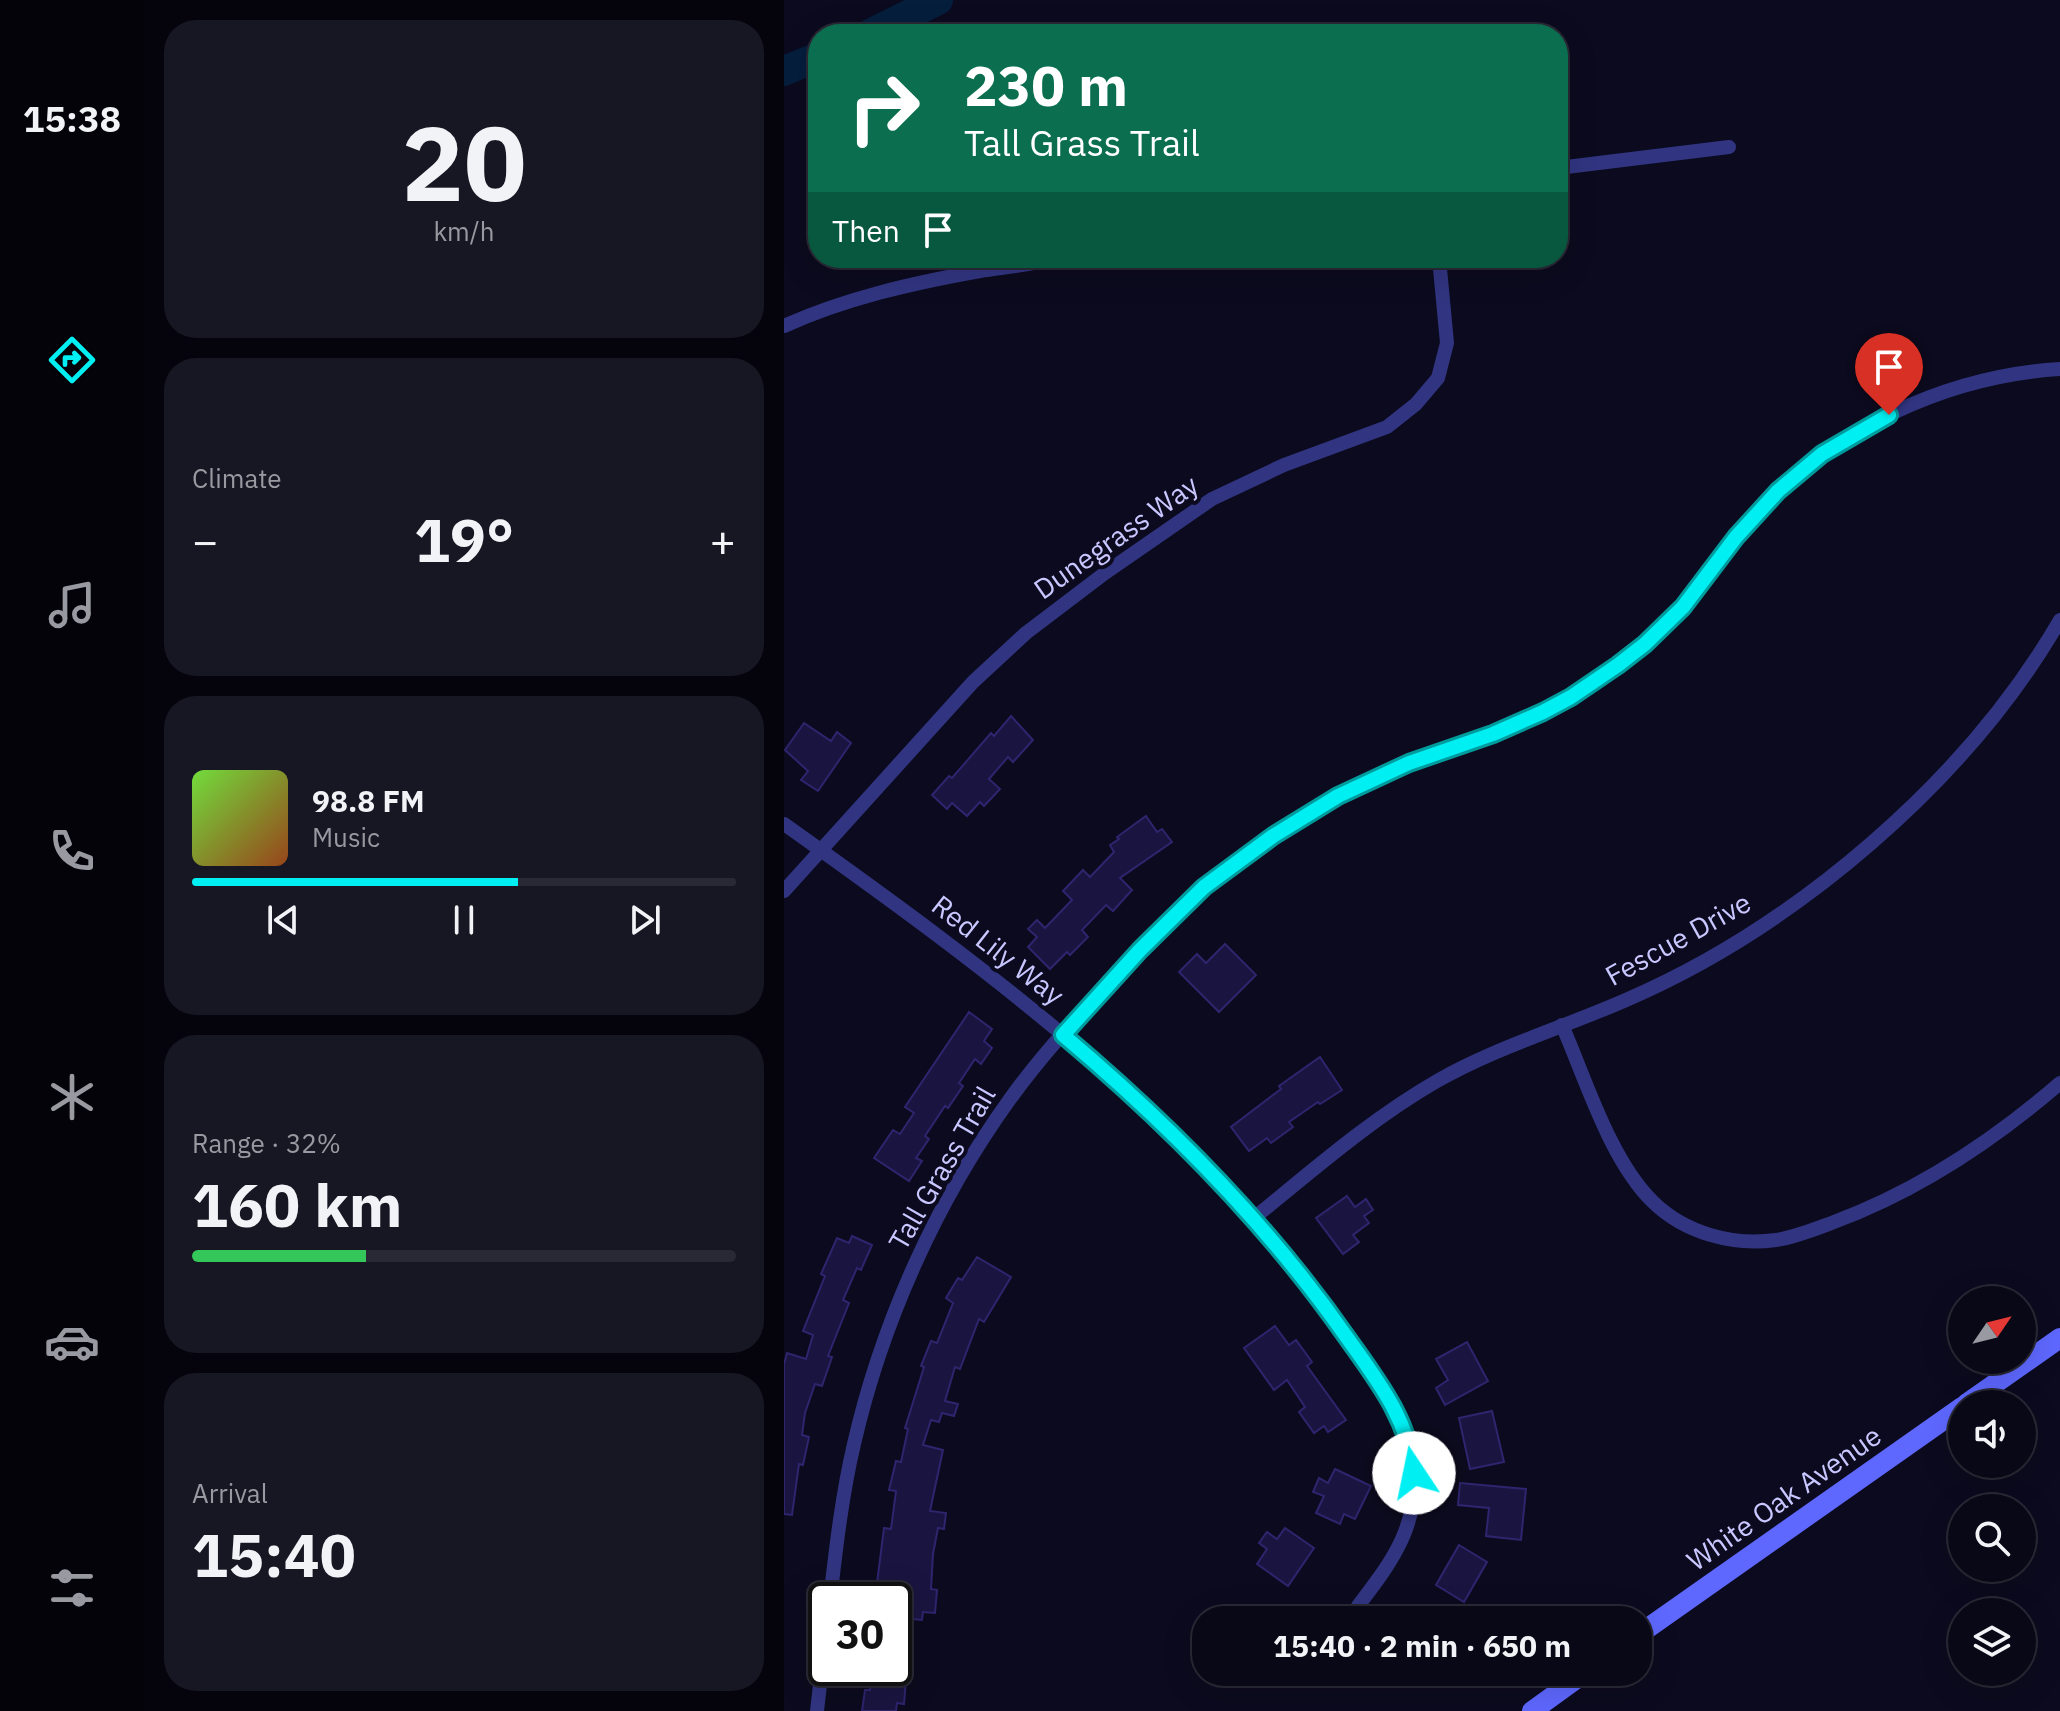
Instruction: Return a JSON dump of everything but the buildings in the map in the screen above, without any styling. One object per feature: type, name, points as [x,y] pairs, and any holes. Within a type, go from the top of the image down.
[{"type":"street","points":[[1568,167],[1729,147]]},
{"type":"street","points":[[784,326],[872,293],[1003,268]]},
{"type":"street","name":"Dunegrass Way","points":[[784,891],[973,682],[1026,633],[1105,573],[1212,499],[1284,465],[1387,427],[1416,404],[1438,378],[1447,343],[1440,268]]},
{"type":"street","name":"Tall Grass Trail","points":[[833,1582],[854,1445],[869,1386],[895,1313],[931,1232],[969,1163],[1011,1097],[1140,950],[1204,887],[1273,836],[1338,796],[1441,750],[1493,734],[1543,712],[1618,665],[1683,607],[1755,514],[1822,454],[1865,427],[1936,395],[1990,379],[2060,369]]},
{"type":"street","name":"Fescue Drive","points":[[1254,1218],[1355,1136],[1407,1100],[1499,1049],[1626,1000],[1700,963],[1747,935],[1832,875],[1913,805],[1954,762],[2027,671],[2060,620]]},
{"type":"street","name":"Red Lily Way","points":[[784,824],[950,943],[1157,1117],[1254,1218],[1318,1297],[1373,1374],[1397,1413],[1410,1446],[1414,1488],[1406,1532],[1392,1560],[1358,1606]]},
{"type":"street","points":[[1562,1025],[1618,1154],[1635,1182],[1654,1203],[1676,1219],[1700,1232],[1740,1241],[1791,1237],[1871,1207],[1966,1154],[2060,1083]]},
{"type":"street","name":"White Oak Avenue","points":[[1985,1390],[2060,1338]]},
{"type":"street","name":"White Oak Avenue","points":[[1652,1625],[1948,1416]]},
{"type":"street","points":[[817,1711],[820,1686]]},
{"type":"street","points":[[1532,1711],[1567,1686]]},
{"type":"waterway","points":[[890,24],[938,0]]},
{"type":"waterway","points":[[784,71],[808,61]]},
{"type":"route","points":[[1414,1473],[1406,1434],[1389,1399],[1318,1297],[1254,1218],[1192,1151],[1063,1035],[1140,950],[1204,887],[1240,858],[1338,796],[1409,763],[1493,734],[1543,712],[1594,683],[1618,665],[1683,607],[1736,537],[1778,491],[1822,454],[1889,415]]}]
